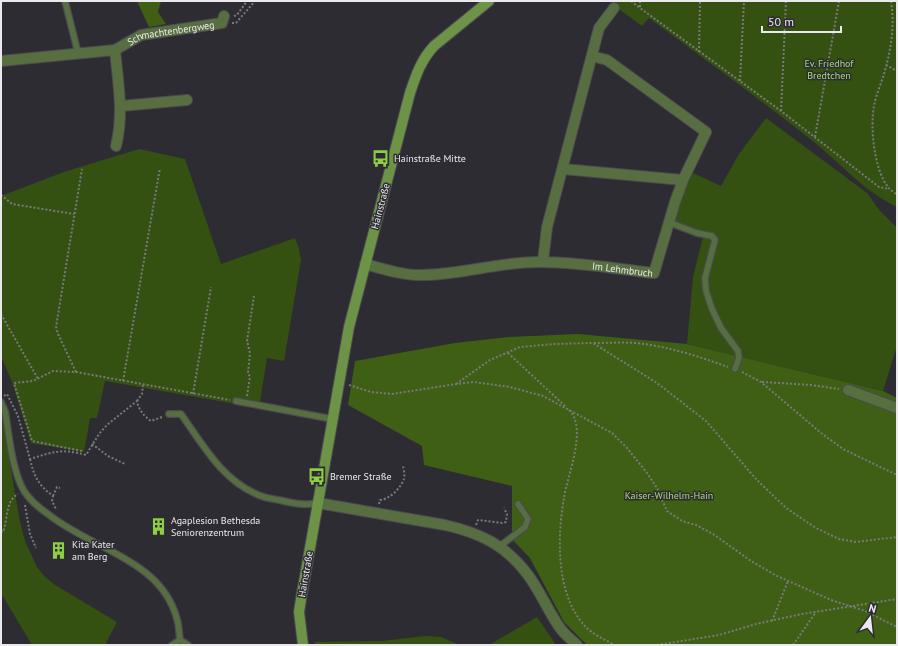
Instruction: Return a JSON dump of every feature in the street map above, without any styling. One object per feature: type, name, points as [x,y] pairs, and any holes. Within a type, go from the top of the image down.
[{"type":"street","name":"Hainstraße","points":[[303,645],[299,612],[348,327],[410,93],[418,68],[427,54],[434,46],[488,1]]},
{"type":"street","points":[[543,262],[547,227],[598,28],[614,8]]},
{"type":"street","name":"Schmachtenbergweg","points":[[1,61],[114,50],[141,35],[222,23],[224,16]]},
{"type":"street","name":"Schmachtenbergweg","points":[[114,50],[121,106],[120,131],[116,146]]},
{"type":"street","name":"Im Lehmbruch","points":[[365,264],[398,273],[420,275],[447,274],[520,263],[543,262],[654,273],[668,222],[683,180],[706,132],[607,60],[592,56]]},
{"type":"street","points":[[121,106],[187,100]]},
{"type":"street","points":[[563,169],[683,180]]},
{"type":"street","points":[[848,390],[897,408]]},
{"type":"street","points":[[318,503],[377,512],[466,530],[484,537],[500,546],[515,559],[528,575],[561,629],[577,645]]},
{"type":"lane","points":[[65,1],[78,53]]},
{"type":"lane","points":[[668,222],[712,236],[715,240],[705,278],[706,291],[712,309],[721,328],[738,351],[739,358],[735,369]]},
{"type":"lane","points":[[236,401],[332,418]]},
{"type":"lane","points":[[1,402],[5,411],[19,480],[30,499],[56,521],[120,556],[150,575],[160,584],[167,595],[178,620],[180,640]]},
{"type":"lane","points":[[169,414],[181,414],[223,471],[241,486],[261,496],[308,505],[318,503]]},
{"type":"lane","points":[[500,546],[525,527],[528,519],[518,504]]},
{"type":"lane","points":[[172,645],[180,640]]},
{"type":"lane","points":[[180,640],[188,645]]},
{"type":"path","points":[[224,16],[237,15],[247,1]]},
{"type":"path","points":[[236,23],[255,1]]},
{"type":"path","points":[[631,1],[781,111],[879,187],[889,189]]},
{"type":"path","points":[[640,1],[640,8]]},
{"type":"path","points":[[699,52],[700,1]]},
{"type":"path","points":[[740,81],[744,1]]},
{"type":"path","points":[[781,111],[786,1]]},
{"type":"path","points":[[814,137],[839,1]]},
{"type":"path","points":[[891,1],[894,18],[893,35],[874,106],[873,129],[875,154],[883,180],[889,189],[897,195]]},
{"type":"path","points":[[886,65],[897,71]]},
{"type":"path","points":[[76,372],[58,334],[56,326],[82,168]]},
{"type":"path","points":[[123,381],[160,168]]},
{"type":"path","points":[[1,195],[12,204],[74,214]]},
{"type":"path","points":[[193,394],[211,287]]},
{"type":"path","points":[[246,403],[250,377],[248,373],[250,353],[246,341],[254,296]]},
{"type":"path","points":[[1,314],[38,379]]},
{"type":"path","points":[[593,343],[657,383],[706,421],[756,479],[786,508],[816,528],[839,538],[856,542],[897,536]]},
{"type":"path","points":[[456,384],[490,360],[520,347],[593,343],[633,343],[654,345],[676,350],[735,369],[761,382],[821,433],[843,449],[897,475]]},
{"type":"path","points":[[507,353],[568,408],[573,414],[577,424],[573,460],[564,497],[561,529],[560,552],[563,576],[572,608],[584,626],[614,645]]},
{"type":"path","points":[[82,451],[32,441],[14,383],[38,379],[53,371],[76,372],[236,401]]},
{"type":"path","points":[[338,382],[371,392],[392,394],[474,382],[510,387],[544,396],[612,433],[628,448],[657,488],[666,511],[713,534],[751,561],[775,575],[831,600],[865,611],[897,627]]},
{"type":"path","points":[[761,382],[811,385],[848,390]]},
{"type":"path","points":[[30,459],[54,452],[68,451],[86,455],[92,444],[107,425],[137,401],[142,394],[143,385]]},
{"type":"path","points":[[6,394],[17,414],[33,474],[40,485],[53,496]]},
{"type":"path","points":[[137,401],[144,416],[151,421],[169,414]]},
{"type":"path","points":[[92,444],[108,456],[125,464]]},
{"type":"path","points":[[377,512],[380,500],[389,497],[398,489],[404,478],[403,466]]},
{"type":"path","points":[[56,521],[60,513],[53,505],[52,501],[57,487],[60,488]]},
{"type":"path","points":[[24,491],[28,525],[36,548]]},
{"type":"path","points":[[1,531],[3,532],[8,508],[15,496]]},
{"type":"path","points":[[466,530],[477,524],[478,520],[502,523],[506,522],[507,514],[504,508]]},
{"type":"path","points":[[772,621],[788,581]]},
{"type":"path","points":[[657,645],[719,635],[772,621],[816,612],[897,599]]},
{"type":"path","points":[[793,645],[816,612]]},
{"type":"green space","points":[[137,1],[161,1],[158,12],[166,24],[149,27]]},
{"type":"green space","name":"Ev. Friedhof Bredtchen","points":[[608,1],[897,1],[897,207],[874,194],[794,126],[649,18],[642,26]]},
{"type":"green space","points":[[766,118],[867,193],[880,211],[897,228],[897,346],[883,391],[687,344],[693,277],[703,237],[671,226],[691,172],[721,186],[739,154]]},
{"type":"green space","points":[[139,149],[185,159],[221,264],[295,238],[301,260],[284,361],[267,358],[259,408],[105,381],[97,418],[90,418],[84,452],[31,443],[12,382],[1,356],[1,196],[64,172]]},
{"type":"green space","name":"Kaiser-Wilhelm-Hain","points":[[578,334],[687,344],[883,391],[897,398],[897,645],[587,645],[564,622],[530,558],[512,539],[512,486],[424,465],[422,446],[348,405],[355,361],[455,343],[509,337]]},
{"type":"green space","points":[[1,413],[20,522],[25,541],[37,567],[44,576],[55,585],[117,622],[106,643],[109,645],[32,645],[1,593]]},
{"type":"green space","points":[[537,617],[556,645],[489,645]]},
{"type":"green space","points":[[425,636],[441,637],[460,645],[315,645],[315,642],[382,641]]},
{"type":"place","name":"Hainstraße Mitte","points":[[381,158]]},
{"type":"place","name":"Bremer Straße","points":[[317,476]]},
{"type":"place","name":"Agaplesion Bethesda Seniorenzentrum","points":[[158,526]]},
{"type":"place","name":"Kita Kater am Berg","points":[[59,550]]}]
